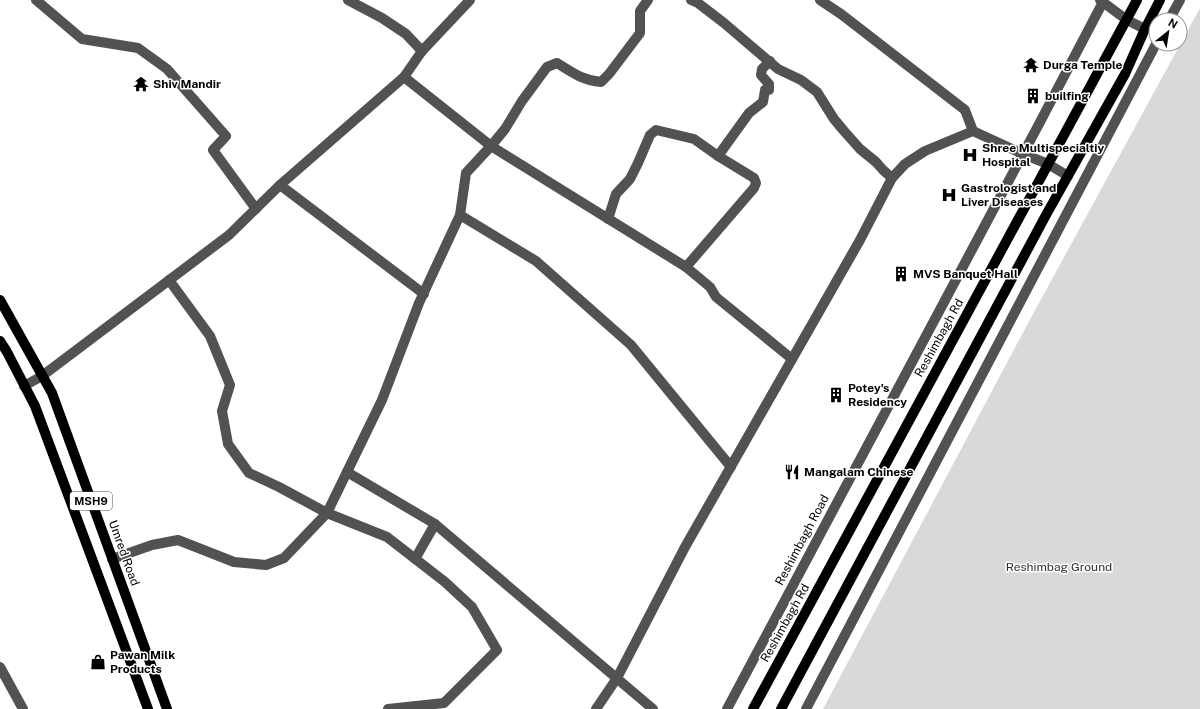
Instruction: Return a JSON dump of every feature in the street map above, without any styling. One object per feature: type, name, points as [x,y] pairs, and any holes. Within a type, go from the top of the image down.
[{"type":"main road","name":"Reshimbagh Rd","points":[[752,709],[1137,0]]},
{"type":"main road","points":[[781,709],[1124,74],[1160,0]]},
{"type":"main road","name":"Umred Road","points":[[0,300],[52,393],[167,709]]},
{"type":"main road","points":[[0,341],[35,406],[148,709]]},
{"type":"street","points":[[36,0],[82,39],[138,48],[167,69],[226,136],[213,150],[256,208]]},
{"type":"street","points":[[348,0],[382,18],[406,34],[422,51]]},
{"type":"street","points":[[24,386],[42,376],[229,235],[280,185],[404,77],[422,51],[470,0]]},
{"type":"street","points":[[112,559],[152,545],[178,540],[234,562],[266,565],[284,558],[327,513],[382,400],[424,294],[460,215],[466,173],[505,129],[522,101],[547,67],[557,63],[577,76],[590,81],[601,82],[609,74],[640,33],[640,12],[648,0]]},
{"type":"street","points":[[691,0],[724,23],[778,69],[802,80],[818,92],[844,131],[860,149],[892,178]]},
{"type":"street","points":[[820,0],[841,14],[965,110],[973,131],[1048,164],[1068,176]]},
{"type":"street","points":[[1173,12],[1180,0]]},
{"type":"street","points":[[1101,1],[1127,20],[1145,29]]},
{"type":"street","name":"Reshimbagh Road","points":[[727,709],[1023,154],[1101,1]]},
{"type":"street","points":[[806,709],[1152,52]]},
{"type":"street","points":[[718,156],[749,114],[763,102],[765,90],[769,90],[769,84],[761,75],[762,69],[770,62]]},
{"type":"street","points":[[404,77],[491,146],[686,267],[710,288],[716,297],[792,359]]},
{"type":"street","points":[[608,219],[616,194],[630,179],[650,135],[656,130],[694,139],[754,178],[756,183],[754,188],[686,267]]},
{"type":"street","points":[[596,709],[617,678],[685,547],[860,240],[892,178],[905,164],[920,154],[973,131]]},
{"type":"street","points":[[280,185],[424,294]]},
{"type":"street","points":[[460,215],[536,261],[631,345],[731,467]]},
{"type":"street","points":[[169,280],[210,336],[230,385],[222,411],[228,444],[249,473],[280,486],[327,513],[387,537],[445,582],[472,607],[497,650],[444,703],[388,709]]},
{"type":"street","points":[[347,472],[435,524],[654,709]]},
{"type":"street","points":[[415,559],[435,524]]},
{"type":"street","points":[[0,667],[23,709]]},
{"type":"green space","name":"Reshimbag Ground","points":[[1200,8],[1200,709],[823,709],[1027,325],[1176,52],[1188,52],[1188,30]]},
{"type":"place","name":"Durga Temple","points":[[1031,65]]},
{"type":"place","name":"Shiv Mandir","points":[[141,84]]},
{"type":"place","name":"builfing","points":[[1033,96]]},
{"type":"place","name":"Shree Multispecialtiy Hospital","points":[[970,155]]},
{"type":"place","name":"Gastrologist and Liver Diseases","points":[[949,195]]},
{"type":"place","name":"MVS Banquet Hall","points":[[901,274]]},
{"type":"place","name":"Potey's Residency","points":[[836,395]]},
{"type":"place","name":"Mangalam Chinese","points":[[792,472]]},
{"type":"place","name":"Pawan Milk Products","points":[[98,662]]}]
